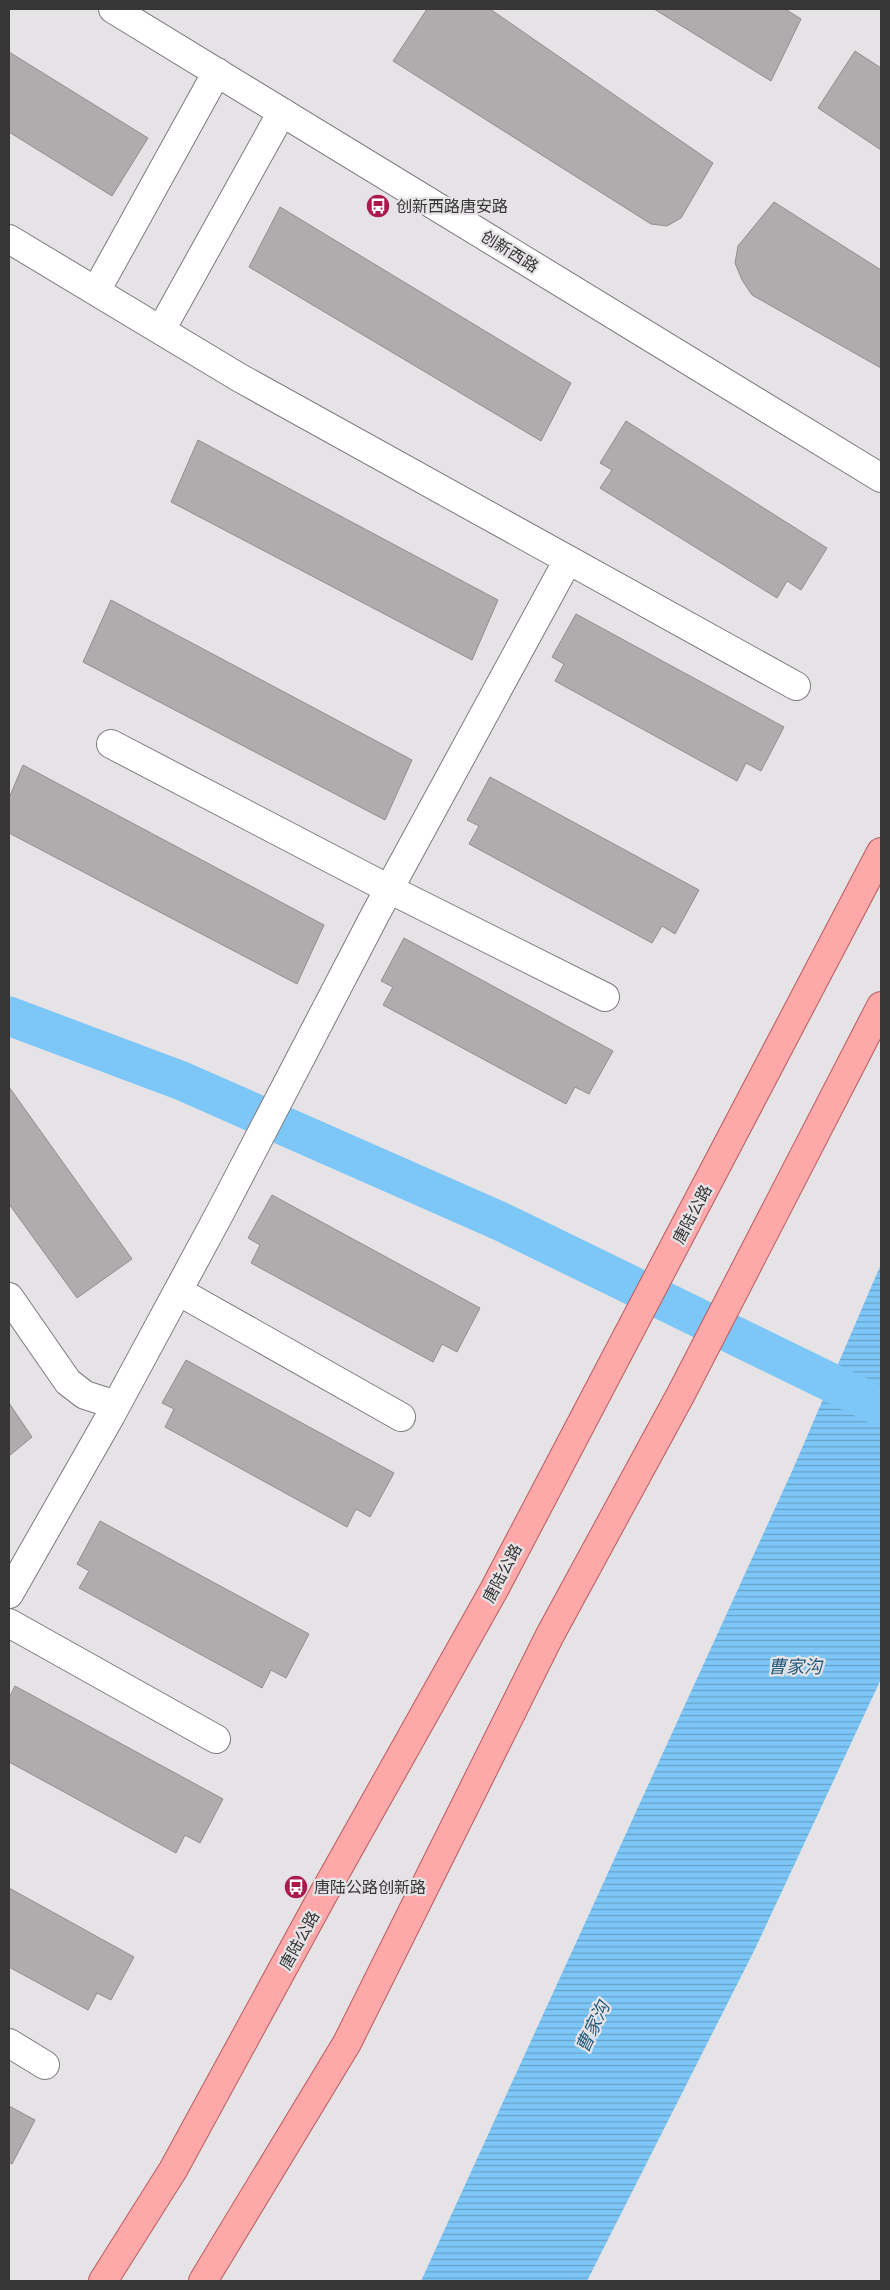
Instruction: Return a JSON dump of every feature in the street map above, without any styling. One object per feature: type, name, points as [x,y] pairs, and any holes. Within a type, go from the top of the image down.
[{"type":"main road","name":"唐陆公路","points":[[103,2281],[173,2170],[324,1893],[495,1588],[881,852]]},
{"type":"main road","points":[[203,2281],[347,2043],[550,1635],[681,1394],[881,1006]]},
{"type":"street","name":"创新西路","points":[[113,9],[881,478]]},
{"type":"street","points":[[96,291],[217,72]]},
{"type":"street","points":[[161,330],[282,112]]},
{"type":"street","points":[[9,239],[240,378],[796,686]]},
{"type":"street","points":[[9,1594],[178,1291],[389,889],[568,560]]},
{"type":"street","points":[[112,744],[389,889],[605,997]]},
{"type":"street","points":[[178,1291],[401,1417]]},
{"type":"street","points":[[9,1297],[68,1382],[85,1395],[116,1405]]},
{"type":"street","points":[[9,1623],[216,1740]]},
{"type":"street","points":[[9,2043],[45,2064]]},
{"type":"water","name":"曹家沟","points":[[881,1264],[881,1679],[755,1949],[587,2281],[421,2281],[793,1469]]},
{"type":"building","points":[[427,9],[490,9],[713,163],[681,218],[667,226],[651,224],[393,61]]},
{"type":"building","points":[[654,9],[785,9],[801,19],[771,81]]},
{"type":"building","points":[[855,51],[881,68],[881,150],[818,108]]},
{"type":"building","points":[[9,52],[148,138],[112,196],[9,132]]},
{"type":"building","points":[[774,202],[881,270],[881,368],[752,295],[742,280],[735,263],[738,246]]},
{"type":"building","points":[[280,207],[571,383],[541,441],[249,267]]},
{"type":"building","points":[[626,421],[827,548],[801,590],[787,581],[777,598],[600,488],[612,470],[600,463]]},
{"type":"building","points":[[198,440],[498,600],[472,660],[171,502]]},
{"type":"building","points":[[111,600],[412,760],[385,820],[83,662]]},
{"type":"building","points":[[576,614],[784,727],[761,771],[746,763],[737,781],[555,681],[564,664],[552,657]]},
{"type":"building","points":[[23,765],[324,925],[297,984],[9,833],[9,798]]},
{"type":"building","points":[[490,777],[699,890],[675,934],[662,926],[652,943],[469,844],[479,826],[467,820]]},
{"type":"building","points":[[404,938],[613,1051],[589,1094],[575,1087],[566,1104],[383,1005],[393,987],[381,981]]},
{"type":"building","points":[[9,1087],[132,1259],[77,1298],[9,1204]]},
{"type":"building","points":[[272,1195],[480,1308],[457,1352],[442,1344],[433,1362],[251,1263],[260,1245],[248,1238]]},
{"type":"building","points":[[186,1360],[394,1473],[370,1517],[356,1509],[347,1527],[165,1427],[174,1409],[162,1403]]},
{"type":"building","points":[[9,1403],[32,1437],[9,1456]]},
{"type":"building","points":[[100,1521],[309,1634],[286,1678],[271,1670],[262,1688],[79,1588],[89,1571],[77,1564]]},
{"type":"building","points":[[15,1686],[223,1799],[200,1843],[185,1835],[176,1853],[9,1762],[9,1698]]},
{"type":"building","points":[[9,1888],[134,1957],[111,2000],[97,1993],[88,2010],[9,1967]]},
{"type":"building","points":[[9,2106],[35,2120],[12,2164],[9,2162]]},
{"type":"waterway","points":[[9,1016],[182,1081],[504,1223],[881,1407]]},
{"type":"place","name":"创新西路唐安路","points":[[378,206]]},
{"type":"place","name":"唐陆公路创新路","points":[[296,1887]]}]
